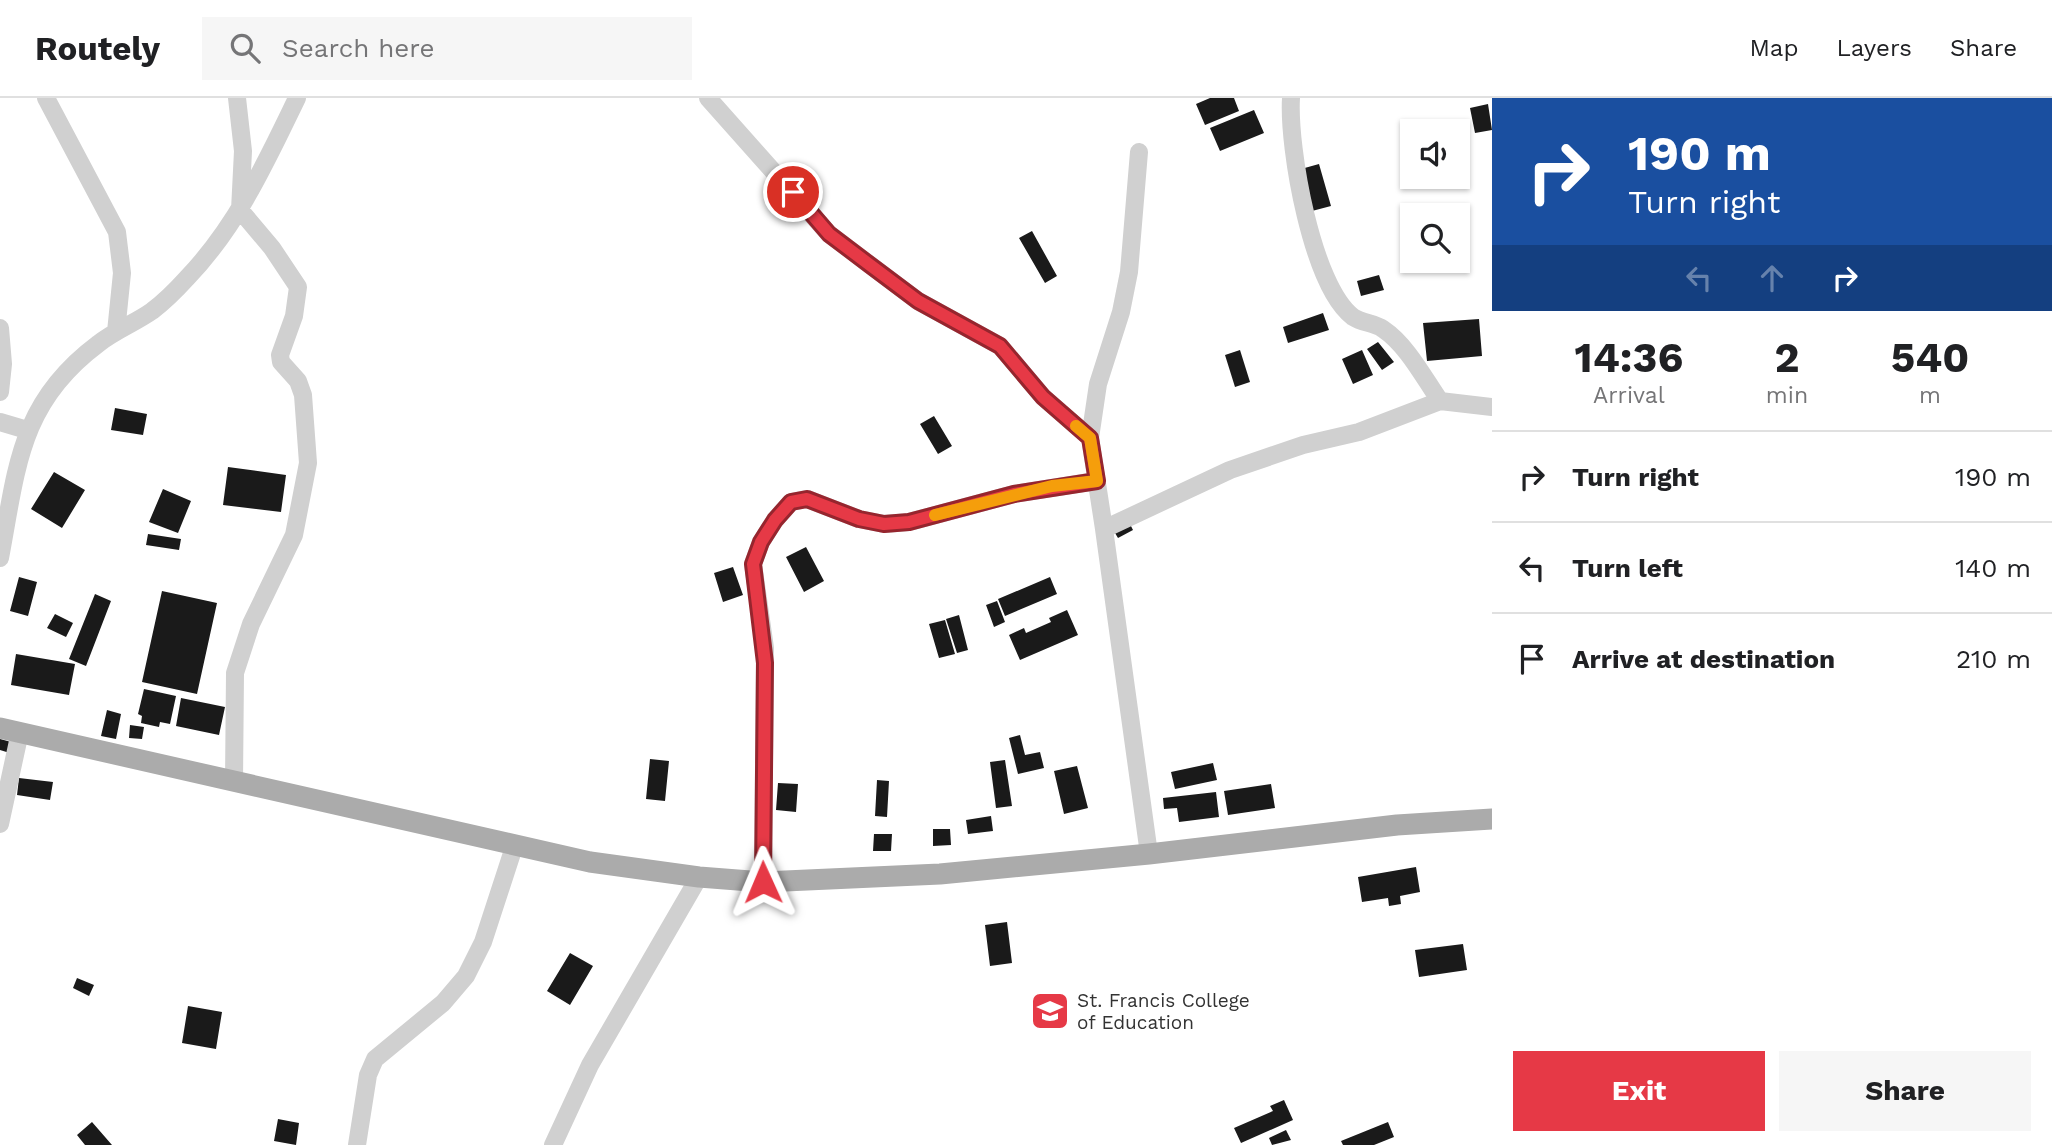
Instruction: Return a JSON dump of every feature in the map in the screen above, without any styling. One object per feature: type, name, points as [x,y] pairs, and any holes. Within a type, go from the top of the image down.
[{"type":"main road","points":[[10,730],[514,847],[590,862],[699,877],[763,882],[940,874],[1149,854],[1397,825],[1492,819]]},
{"type":"street","points":[[46,98],[117,232],[122,273],[116,332]]},
{"type":"street","points":[[234,782],[237,666],[262,597],[294,535],[308,463],[303,395],[298,380],[281,362],[280,355],[298,299],[298,286],[272,248],[240,211],[243,150],[237,98]]},
{"type":"street","points":[[0,558],[27,430],[47,393],[70,365],[116,332],[152,311],[186,280],[218,243],[240,211],[298,98]]},
{"type":"street","points":[[708,98],[829,234],[918,301],[1000,346],[1043,397],[1090,438]]},
{"type":"street","points":[[1291,98],[1297,178],[1307,220],[1333,290],[1353,317],[1383,329],[1400,346],[1440,401]]},
{"type":"street","points":[[1139,152],[1129,272],[1121,312],[1098,384],[1090,438],[1149,854]]},
{"type":"street","points":[[0,330],[3,364],[0,392]]},
{"type":"street","points":[[1104,529],[1230,470],[1303,445],[1359,432],[1440,401],[1492,407]]},
{"type":"street","points":[[0,422],[27,430]]},
{"type":"street","points":[[763,882],[765,668],[753,564],[761,542],[775,520],[791,502],[807,499],[859,519],[884,524],[909,522],[1014,494],[1097,481]]},
{"type":"street","points":[[0,824],[10,730]]},
{"type":"street","points":[[357,1145],[368,1075],[375,1059],[443,1003],[466,976],[483,942],[514,847]]},
{"type":"street","points":[[553,1145],[590,1065],[699,877]]},
{"type":"building","points":[[1210,98],[1234,98],[1239,111],[1205,125],[1196,104]]},
{"type":"building","points":[[1488,104],[1492,130],[1475,133],[1470,108]]},
{"type":"building","points":[[1254,110],[1264,133],[1220,151],[1210,128]]},
{"type":"building","points":[[1319,164],[1331,206],[1312,211],[1301,169]]},
{"type":"building","points":[[1032,231],[1057,276],[1045,283],[1019,238]]},
{"type":"building","points":[[1379,275],[1384,290],[1361,296],[1357,281]]},
{"type":"building","points":[[1323,313],[1329,330],[1288,343],[1283,327]]},
{"type":"building","points":[[1479,319],[1482,356],[1427,361],[1423,323]]},
{"type":"building","points":[[1378,342],[1394,362],[1382,370],[1367,349]]},
{"type":"building","points":[[1240,350],[1250,382],[1235,387],[1225,355]]},
{"type":"building","points":[[1362,350],[1373,375],[1353,384],[1342,359]]},
{"type":"building","points":[[115,408],[147,414],[143,435],[111,430]]},
{"type":"building","points":[[934,416],[952,446],[938,454],[920,424]]},
{"type":"building","points":[[228,467],[286,475],[281,512],[223,505]]},
{"type":"building","points":[[54,472],[85,490],[62,528],[31,509]]},
{"type":"building","points":[[163,489],[191,501],[178,533],[149,522]]},
{"type":"building","points":[[1128,520],[1133,530],[1118,538],[1112,528]]},
{"type":"building","points":[[148,534],[181,539],[179,550],[146,545]]},
{"type":"building","points":[[806,547],[824,581],[804,592],[786,557]]},
{"type":"building","points":[[733,567],[743,595],[723,602],[714,573]]},
{"type":"building","points":[[19,577],[37,582],[28,616],[10,611]]},
{"type":"building","points":[[1050,577],[1057,594],[1005,616],[998,599]]},
{"type":"building","points":[[162,591],[217,603],[197,694],[142,682]]},
{"type":"building","points":[[95,594],[111,601],[86,666],[69,659]]},
{"type":"building","points":[[997,601],[1005,622],[994,627],[986,605]]},
{"type":"building","points":[[1067,610],[1078,635],[1020,660],[1009,635],[1024,628],[1026,633],[1051,622],[1049,618]]},
{"type":"building","points":[[55,614],[73,623],[66,637],[47,628]]},
{"type":"building","points":[[959,615],[968,650],[957,653],[946,619]]},
{"type":"building","points":[[945,620],[955,654],[939,658],[929,624]]},
{"type":"building","points":[[16,654],[75,664],[69,695],[11,685]]},
{"type":"building","points":[[144,689],[176,696],[170,724],[160,722],[159,727],[141,723],[142,716],[138,714]]},
{"type":"building","points":[[181,698],[225,707],[219,735],[176,726]]},
{"type":"building","points":[[107,710],[121,714],[116,739],[101,736]]},
{"type":"building","points":[[130,725],[144,727],[142,739],[129,738]]},
{"type":"building","points":[[1020,735],[1025,755],[1040,752],[1044,768],[1018,774],[1009,738]]},
{"type":"building","points":[[0,739],[15,743],[13,754],[0,750]]},
{"type":"building","points":[[650,759],[669,761],[665,801],[646,799]]},
{"type":"building","points":[[1005,760],[1012,806],[996,808],[990,762]]},
{"type":"building","points":[[1213,763],[1217,780],[1175,789],[1171,772]]},
{"type":"building","points":[[1077,766],[1088,808],[1064,814],[1054,771]]},
{"type":"building","points":[[19,778],[53,782],[50,800],[17,795]]},
{"type":"building","points":[[877,780],[889,781],[887,817],[875,816]]},
{"type":"building","points":[[778,783],[798,784],[796,812],[776,810]]},
{"type":"building","points":[[1271,784],[1275,808],[1228,815],[1224,791]]},
{"type":"building","points":[[1216,792],[1219,817],[1179,822],[1177,808],[1164,809],[1163,798]]},
{"type":"building","points":[[991,816],[993,831],[968,834],[966,820]]},
{"type":"building","points":[[933,829],[950,829],[951,845],[933,846]]},
{"type":"building","points":[[874,834],[892,834],[891,851],[873,851]]},
{"type":"building","points":[[1416,867],[1420,892],[1400,896],[1401,904],[1389,906],[1388,898],[1362,902],[1358,877]]},
{"type":"building","points":[[1007,922],[1012,963],[990,966],[985,925]]},
{"type":"building","points":[[1463,944],[1467,970],[1419,977],[1415,950]]},
{"type":"building","points":[[570,953],[593,966],[570,1005],[547,991]]},
{"type":"building","points":[[77,978],[94,985],[89,996],[73,988]]},
{"type":"building","points":[[188,1006],[222,1012],[216,1049],[182,1043]]},
{"type":"building","points":[[1284,1100],[1293,1120],[1241,1143],[1234,1128],[1273,1111],[1270,1106]]},
{"type":"building","points":[[278,1119],[299,1123],[296,1145],[274,1141]]},
{"type":"building","points":[[92,1122],[112,1145],[85,1145],[77,1135]]},
{"type":"building","points":[[1388,1122],[1394,1137],[1374,1145],[1343,1145],[1341,1141]]},
{"type":"building","points":[[1286,1130],[1291,1140],[1272,1145],[1269,1138]]},
{"type":"slow traffic","points":[[935,515],[1052,486],[1097,481],[1090,438],[1076,426]]},
{"type":"place","name":"St. Francis College of Education","points":[[1050,1011]]},
{"type":"route","points":[[763,882],[766,677],[765,648],[753,564],[761,542],[775,520],[791,502],[807,499],[859,519],[884,524],[909,522],[1014,494],[1097,481],[1090,438],[1043,397],[1000,346],[918,301],[829,234],[793,192]]}]
